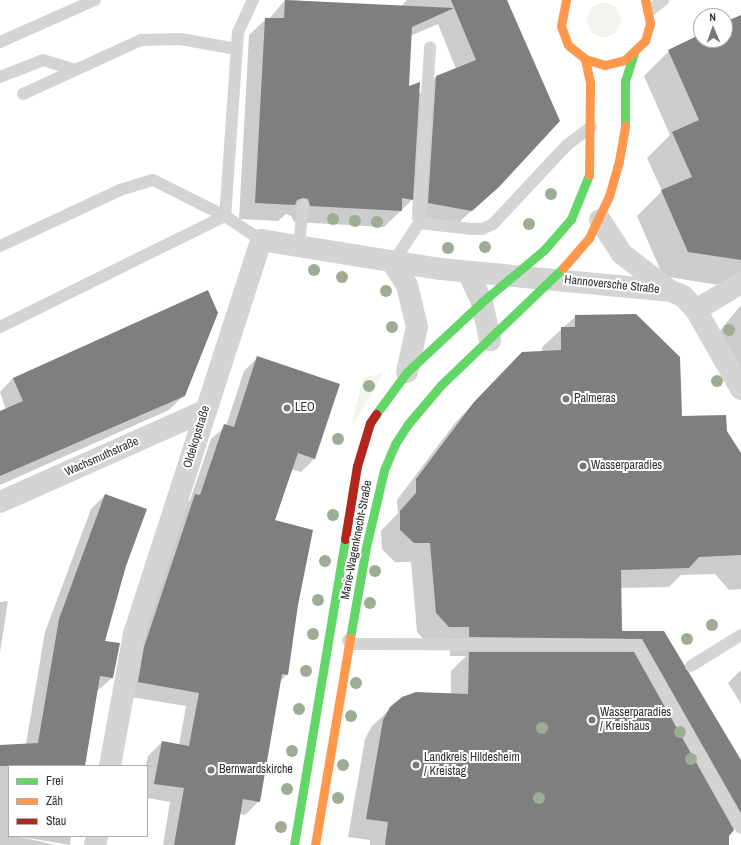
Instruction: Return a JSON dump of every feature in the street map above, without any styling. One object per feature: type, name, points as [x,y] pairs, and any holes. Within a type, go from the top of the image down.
[{"type":"street","points":[[564,1],[561,18],[565,38],[573,51],[585,59],[605,65],[620,62],[634,54],[647,35],[647,5]]},
{"type":"street","name":"Hannoversche Straße","points":[[554,279],[590,238],[600,220],[609,196],[622,147],[626,118],[626,81],[634,54]]},
{"type":"street","points":[[261,240],[393,263],[514,276],[544,250],[571,218],[581,198],[590,172],[590,83],[585,59]]},
{"type":"street","name":"Hannoversche Straße","points":[[600,220],[622,254],[671,291],[683,296],[696,310],[741,389]]},
{"type":"street","name":"Oldekopstraße","points":[[110,765],[134,634],[204,411],[261,240]]},
{"type":"street","name":"Hannoversche Straße","points":[[544,250],[543,260],[546,271],[554,279]]},
{"type":"street","points":[[393,263],[407,285],[417,327],[407,372]]},
{"type":"street","points":[[468,272],[482,302],[490,340]]},
{"type":"street","name":"Hannoversche Straße","points":[[514,276],[671,291]]},
{"type":"street","name":"Marie-Wagenknecht-Straße","points":[[294,845],[364,440],[370,423],[381,405],[407,372],[482,302],[514,276]]},
{"type":"street","name":"Marie-Wagenknecht-Straße","points":[[315,845],[374,503],[395,444],[408,424],[441,385],[554,279]]},
{"type":"street","points":[[696,310],[741,283]]},
{"type":"street","name":"Wachsmuthstraße","points":[[0,502],[204,411]]},
{"type":"lane","points":[[0,42],[95,0]]},
{"type":"lane","points":[[225,216],[238,32],[253,0]]},
{"type":"lane","points":[[647,5],[663,0]]},
{"type":"lane","points":[[23,94],[130,44],[153,39],[182,39],[236,49]]},
{"type":"lane","points":[[393,263],[420,223],[430,47]]},
{"type":"lane","points":[[0,77],[43,60],[75,70]]},
{"type":"lane","points":[[420,223],[482,229],[493,224],[567,145],[591,127]]},
{"type":"lane","points":[[0,246],[120,190],[154,180],[225,216],[261,240]]},
{"type":"lane","points":[[299,246],[304,205]]},
{"type":"lane","points":[[0,327],[167,247],[225,216]]},
{"type":"lane","points":[[334,607],[350,644],[638,645],[741,828]]},
{"type":"lane","points":[[691,666],[741,635]]},
{"type":"shaded area","points":[[604,3],[616,8],[621,20],[616,32],[604,37],[592,32],[587,20],[592,8]]},
{"type":"shaded area","points":[[383,373],[355,422],[352,422],[363,378]]},
{"type":"building","points":[[285,0],[454,8],[412,27],[409,86],[420,82],[413,200],[402,198],[402,211],[310,206],[308,199],[303,198],[297,200],[295,205],[255,203],[265,18],[284,18]]},
{"type":"building","points":[[451,0],[507,0],[560,121],[499,187],[472,211],[428,203],[436,76],[476,60]]},
{"type":"building","points":[[741,15],[741,260],[688,252],[661,190],[692,177],[672,132],[699,120],[668,50],[693,38],[693,48],[733,48],[733,18]]},
{"type":"building","points":[[208,290],[218,313],[185,396],[0,476],[0,411],[23,401],[13,378]]},
{"type":"building","name":"Wasserparadies","points":[[636,314],[680,357],[682,416],[726,415],[727,431],[741,453],[741,555],[699,557],[689,568],[621,570],[622,631],[664,631],[741,760],[741,813],[642,639],[469,637],[469,627],[449,627],[436,613],[430,543],[414,543],[400,530],[400,511],[416,493],[416,479],[474,402],[522,352],[561,350],[561,327],[575,327],[575,315]]},
{"type":"building","points":[[257,356],[340,384],[315,459],[298,453],[275,520],[313,530],[298,605],[288,675],[282,674],[260,802],[243,799],[235,845],[174,845],[184,788],[154,784],[162,741],[189,746],[199,693],[138,682],[144,647],[195,494],[200,495],[224,424],[234,427]]},
{"type":"building","points":[[105,494],[147,509],[126,566],[105,641],[120,643],[113,678],[100,676],[85,765],[0,766],[0,745],[38,743],[59,619]]},
{"type":"building","name":"Wasserparadies / Kreishaus","points":[[469,652],[634,652],[734,830],[729,836],[729,845],[385,845],[388,822],[366,819],[383,720],[390,707],[402,697],[416,692],[468,694]]},
{"type":"traffic: fast","points":[[625,126],[625,81],[634,54]]},
{"type":"traffic: fast","points":[[376,414],[407,372],[482,302],[544,250],[571,219],[589,175]]},
{"type":"traffic: fast","points":[[350,638],[366,547],[384,470],[395,444],[408,424],[441,385],[563,268]]},
{"type":"traffic: fast","points":[[294,845],[345,539]]},
{"type":"traffic: slow","points":[[566,0],[561,26],[568,45],[585,59],[605,65],[625,60],[645,41],[650,23],[645,0]]},
{"type":"traffic: slow","points":[[585,59],[590,83],[589,175]]},
{"type":"traffic: slow","points":[[563,268],[589,238],[609,196],[619,161],[625,126]]},
{"type":"traffic: slow","points":[[315,845],[350,638]]},
{"type":"traffic: jam","points":[[345,539],[357,466],[370,423],[376,414]]},
{"type":"place","name":"Palmeras","points":[[566,399]]},
{"type":"place","name":"LEO","points":[[287,408]]},
{"type":"place","name":"Wasserparadies","points":[[583,466]]},
{"type":"place","name":"Wasserparadies / Kreishaus","points":[[592,720]]},
{"type":"place","name":"Landkreis Hildesheim / Kreistag","points":[[416,765]]},
{"type":"place","name":"Bernwardskirche","points":[[211,770]]}]
